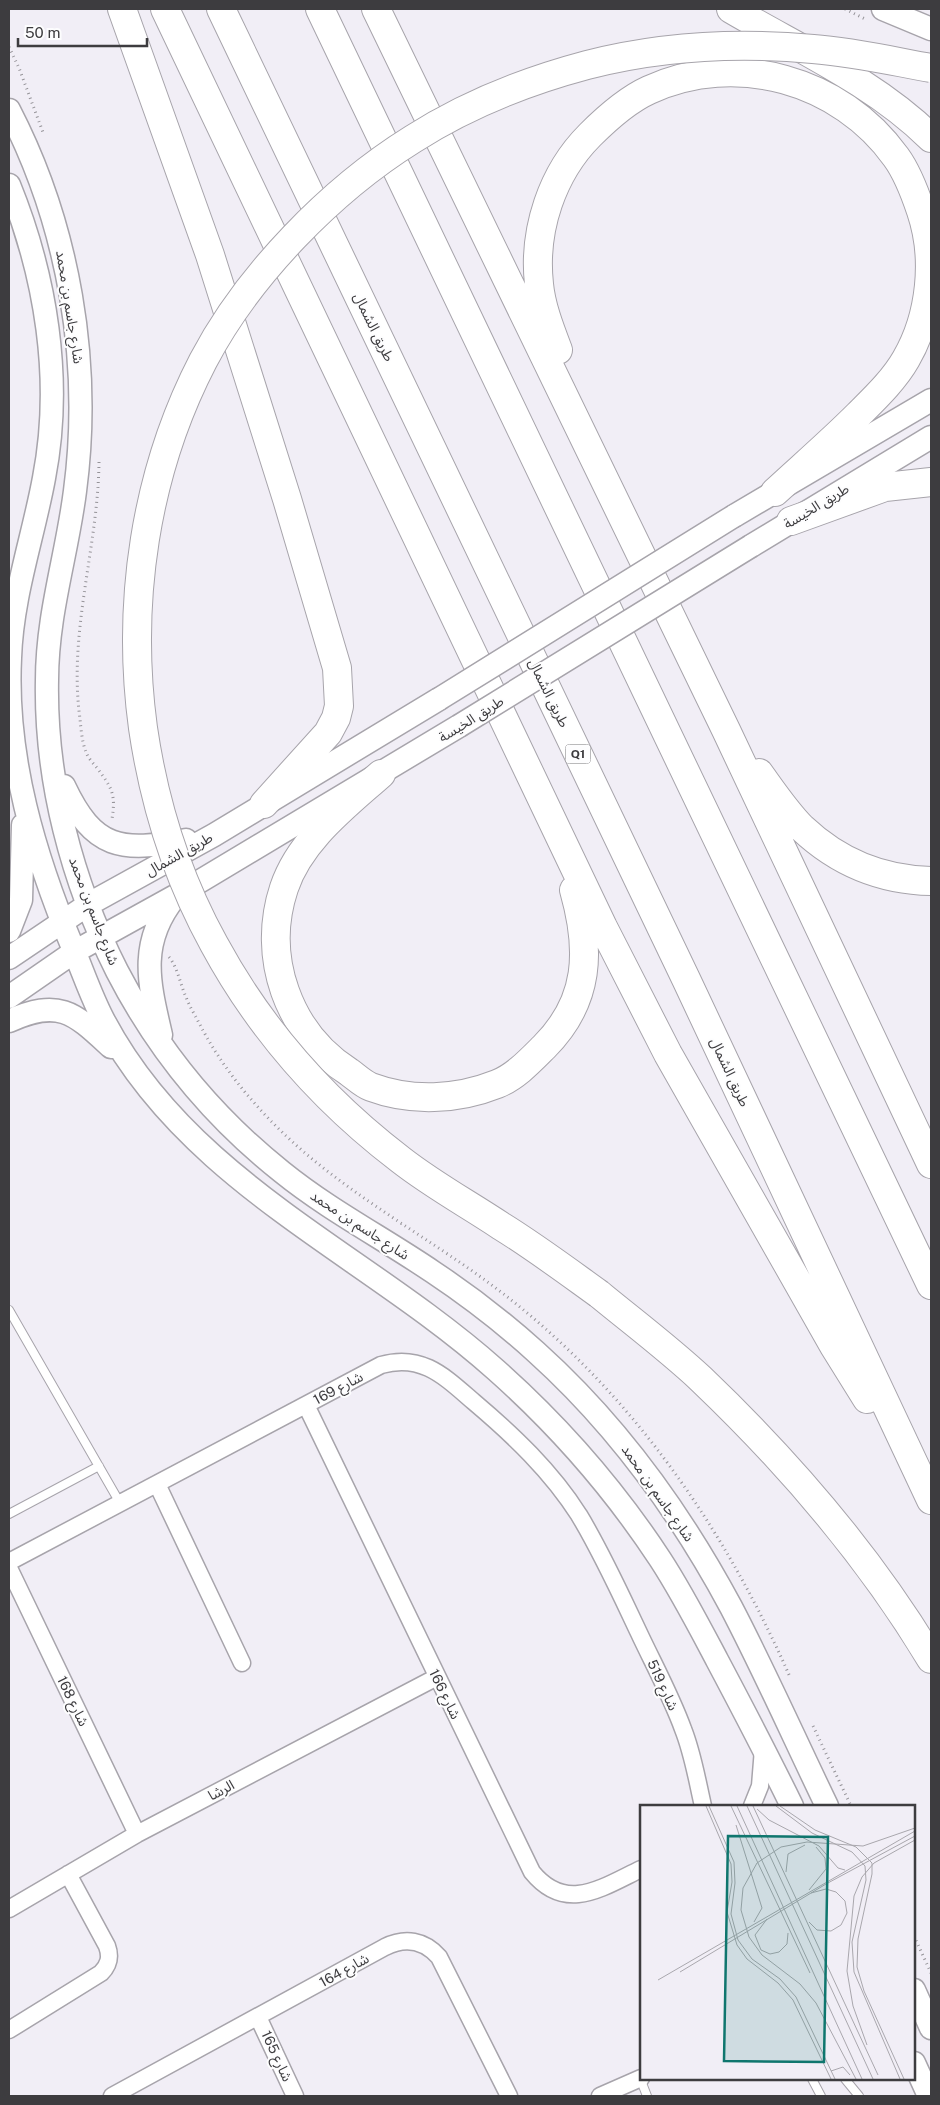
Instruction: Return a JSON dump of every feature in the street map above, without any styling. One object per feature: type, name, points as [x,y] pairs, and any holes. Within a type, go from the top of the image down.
[{"type":"highway","points":[[122,9],[210,255],[287,499],[337,668],[339,706],[336,718],[328,733],[264,804]]},
{"type":"highway","points":[[165,9],[556,831],[668,1054],[814,1312],[866,1397],[895,1426]]},
{"type":"highway","name":"طريق الشمال","points":[[222,9],[686,979],[931,1500]]},
{"type":"highway","points":[[320,9],[931,1285]]},
{"type":"highway","points":[[376,9],[726,730],[931,1164]]},
{"type":"highway","points":[[731,9],[855,79],[904,114],[931,138]]},
{"type":"highway","points":[[931,68],[816,49],[740,44],[668,49],[587,65],[505,92],[455,115],[414,138],[370,169],[318,214],[284,247],[250,288],[206,356],[190,387],[168,442],[145,535],[138,595],[136,646],[139,697],[150,772],[168,839],[190,896],[215,946],[253,1008],[278,1041],[305,1073],[346,1114],[401,1160],[554,1261],[599,1294],[700,1378],[762,1439],[857,1550],[931,1659]]},
{"type":"highway","points":[[578,424],[571,393],[548,323],[539,285],[538,255],[543,217],[556,182],[567,163],[580,144],[594,130],[648,90],[673,82],[723,72],[762,74],[793,82],[829,96],[852,112],[876,133],[897,158],[916,195],[924,218],[929,246],[930,281],[928,299],[920,327],[906,360],[879,395],[774,492]]},
{"type":"highway","points":[[791,521],[885,486],[931,482]]},
{"type":"highway","points":[[726,730],[801,827],[834,854],[855,865],[880,874],[902,879],[931,881]]},
{"type":"highway","points":[[381,774],[328,822],[301,854],[284,887],[276,920],[276,953],[281,984],[292,1010],[307,1035],[332,1061],[370,1086],[414,1097],[457,1096],[498,1084],[525,1066],[556,1035],[578,999],[585,960],[585,945],[579,908],[556,831]]},
{"type":"main road","points":[[883,9],[925,26]]},
{"type":"main road","name":"شارع جاسم بن محمد","points":[[9,110],[40,182],[61,248],[69,287],[80,367],[80,438],[76,486],[69,532],[53,603],[47,656],[47,709],[52,762],[66,834],[101,936],[136,1004],[164,1049],[196,1089],[250,1145],[317,1198],[434,1273],[509,1329],[565,1379],[616,1435],[662,1494],[708,1565],[752,1647],[827,1805]]},
{"type":"main road","name":"شارع جاسم بن محمد","points":[[9,185],[26,230],[42,294],[51,387],[48,455],[36,519],[16,600],[9,685],[13,743],[24,799],[41,861],[62,922],[102,1017],[130,1063],[183,1128],[224,1167],[259,1196],[428,1314],[462,1340],[508,1380],[557,1428],[613,1494],[663,1564],[763,1747],[792,1805]]},
{"type":"main road","points":[[774,492],[931,400]]},
{"type":"main road","name":"طريق الخيسة","points":[[9,997],[74,952],[177,895],[381,774],[791,521],[931,437]]},
{"type":"main road","name":"طريق الشمال","points":[[62,922],[89,904],[214,835],[439,699],[774,492]]},
{"type":"main road","points":[[52,762],[78,814],[92,829],[108,840],[144,847],[214,835]]},
{"type":"main road","points":[[9,931],[17,912],[22,888],[24,799]]},
{"type":"main road","points":[[164,1049],[151,990],[148,964],[150,949],[162,916],[177,895]]},
{"type":"main road","points":[[9,958],[62,922]]},
{"type":"main road","points":[[9,1021],[23,1014],[42,1010],[71,1015],[89,1026],[130,1063]]},
{"type":"main road","points":[[915,1992],[931,2028]]},
{"type":"main road","points":[[915,2065],[929,2096]]},
{"type":"street","name":"شارع 169","points":[[9,1562],[376,1368],[391,1362],[411,1362],[430,1368],[495,1419],[539,1464],[578,1513],[608,1570]]},
{"type":"street","name":"شارع 166","points":[[306,1405],[538,1881],[556,1892],[577,1895],[597,1890],[640,1869]]},
{"type":"street","points":[[157,1484],[242,1664]]},
{"type":"street","name":"شارع 168","points":[[9,1568],[137,1834]]},
{"type":"street","name":"شارع 519","points":[[608,1570],[683,1729],[703,1805]]},
{"type":"street","name":"الرشا","points":[[9,1909],[137,1834],[438,1677]]},
{"type":"street","points":[[752,1805],[760,1786],[763,1747]]},
{"type":"street","points":[[9,2030],[101,1973],[108,1964],[109,1952],[107,1946],[68,1874]]},
{"type":"street","name":"شارع 164","points":[[112,2096],[393,1943],[410,1940],[427,1946],[440,1957],[509,2096]]},
{"type":"street","name":"شارع 165","points":[[258,2017],[295,2096]]},
{"type":"street","points":[[600,2096],[640,2078]]},
{"type":"lane","points":[[9,1310],[120,1503]]},
{"type":"lane","points":[[9,1514],[99,1466]]},
{"type":"lane","points":[[641,2080],[647,2096]]},
{"type":"lane","points":[[813,2080],[821,2096]]},
{"type":"lane","points":[[846,2080],[859,2096]]},
{"type":"path","points":[[915,1938],[931,1973]]}]
